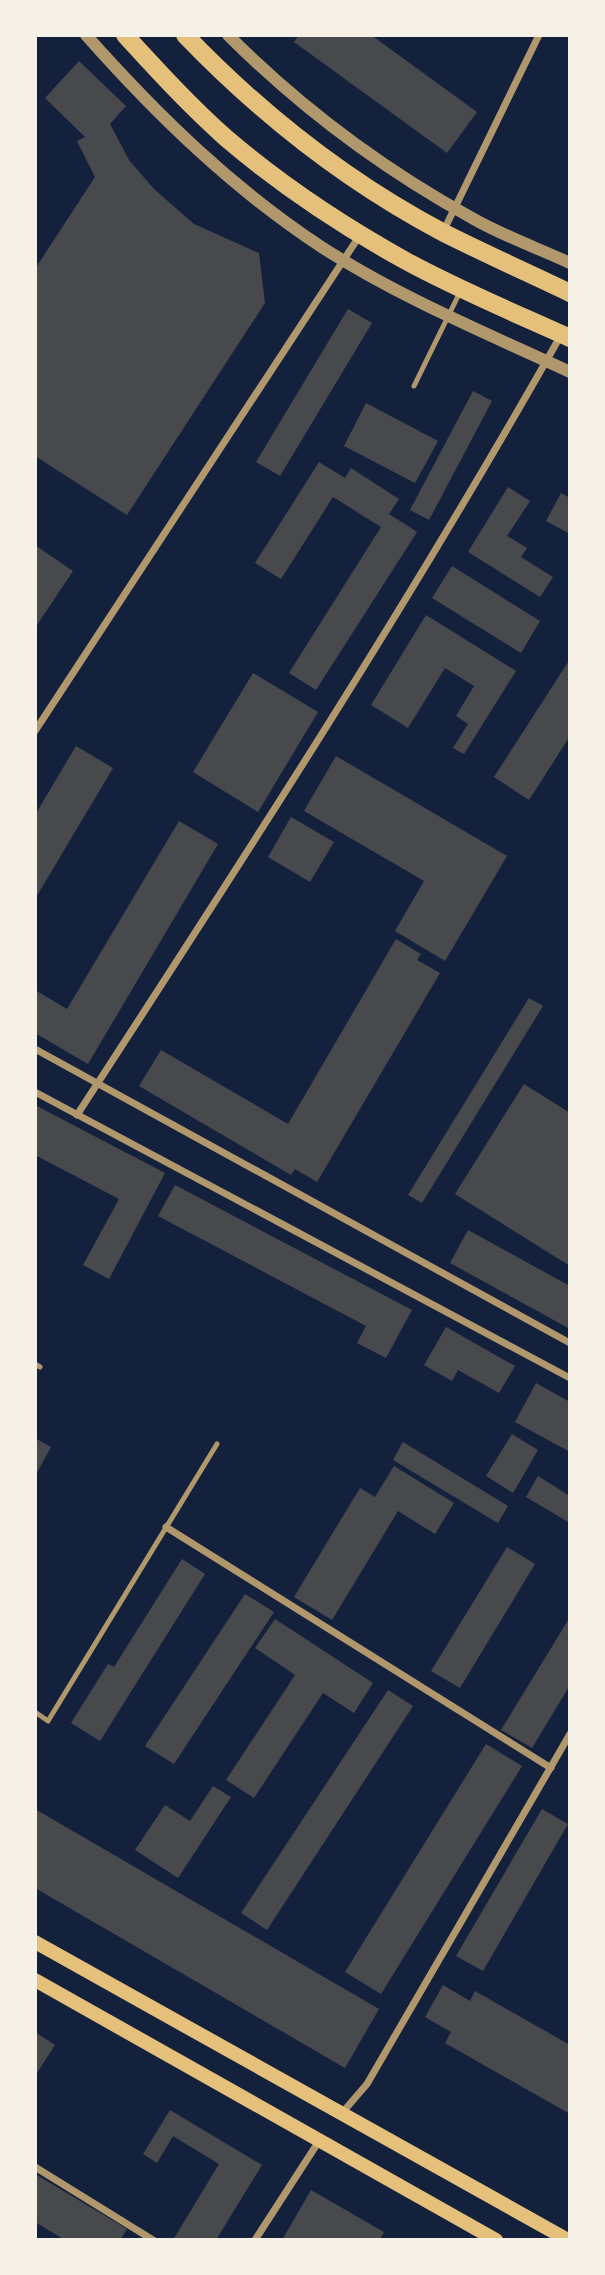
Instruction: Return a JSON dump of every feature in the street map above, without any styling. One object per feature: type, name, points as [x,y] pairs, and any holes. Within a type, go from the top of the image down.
[{"type":"main road","points":[[125,35],[225,137],[291,188],[361,234],[462,289],[566,336]]},
{"type":"main road","points":[[186,35],[243,91],[306,144],[370,188],[443,232],[570,293]]},
{"type":"main road","points":[[35,1942],[568,2240]]},
{"type":"main road","points":[[35,1980],[496,2240]]},
{"type":"street","points":[[86,35],[172,127],[248,194],[344,260],[448,317],[570,372]]},
{"type":"street","points":[[228,35],[285,90],[365,152],[475,220],[570,263]]},
{"type":"street","points":[[443,232],[539,35]]},
{"type":"street","points":[[35,731],[361,234]]},
{"type":"street","points":[[78,1115],[251,847],[491,458],[547,361],[566,336]]},
{"type":"street","points":[[35,1049],[570,1343]]},
{"type":"street","points":[[35,1092],[570,1378]]},
{"type":"street","points":[[166,1527],[551,1768]]},
{"type":"street","points":[[342,2113],[367,2084],[570,1734]]},
{"type":"street","points":[[255,2240],[319,2140]]},
{"type":"street","points":[[35,2167],[153,2240]]},
{"type":"lane","points":[[414,386],[462,289]]},
{"type":"lane","points":[[35,1712],[48,1721],[217,1444]]},
{"type":"building","points":[[299,35],[371,35],[477,112],[447,153],[294,42]]},
{"type":"building","points":[[79,61],[126,106],[110,124],[129,160],[154,189],[194,224],[259,253],[265,303],[127,515],[35,456],[35,269],[95,177],[77,141],[85,137],[45,98]]},
{"type":"building","points":[[348,309],[372,323],[280,476],[256,462]]},
{"type":"building","points":[[473,391],[492,401],[429,520],[410,510]]},
{"type":"building","points":[[366,403],[438,441],[415,483],[344,446]]},
{"type":"building","points":[[319,462],[345,478],[351,468],[399,499],[389,514],[417,532],[316,690],[289,673],[381,527],[333,497],[281,579],[255,563]]},
{"type":"building","points":[[508,487],[530,501],[507,536],[527,548],[521,557],[553,577],[540,597],[468,552]]},
{"type":"building","points":[[561,493],[570,498],[570,534],[546,521]]},
{"type":"building","points":[[35,545],[73,571],[35,628]]},
{"type":"building","points":[[452,566],[540,621],[521,653],[432,598]]},
{"type":"building","points":[[426,615],[516,671],[464,754],[453,748],[468,724],[456,716],[474,686],[445,668],[408,728],[371,705]]},
{"type":"building","points":[[570,659],[570,736],[529,800],[494,777]]},
{"type":"building","points":[[253,673],[318,712],[258,812],[193,772]]},
{"type":"building","points":[[76,746],[113,768],[35,899],[35,815]]},
{"type":"building","points":[[336,756],[507,856],[445,961],[395,931],[424,881],[304,811]]},
{"type":"building","points":[[291,817],[334,842],[310,882],[268,857]]},
{"type":"building","points":[[179,821],[218,844],[88,1064],[35,1033],[35,990],[67,1009]]},
{"type":"building","points":[[396,939],[421,954],[417,960],[440,973],[317,1182],[295,1169],[291,1175],[139,1086],[161,1050],[288,1124]]},
{"type":"building","points":[[529,998],[543,1006],[422,1203],[408,1195]]},
{"type":"building","points":[[524,1084],[570,1113],[570,1266],[455,1194]]},
{"type":"building","points":[[35,1105],[165,1173],[109,1279],[83,1265],[119,1199],[35,1155]]},
{"type":"building","points":[[175,1185],[412,1310],[386,1358],[357,1343],[366,1326],[158,1216]]},
{"type":"building","points":[[468,1230],[570,1286],[570,1329],[450,1263]]},
{"type":"building","points":[[446,1327],[515,1366],[499,1393],[458,1370],[452,1381],[424,1365]]},
{"type":"building","points":[[536,1383],[570,1402],[570,1452],[515,1422]]},
{"type":"building","points":[[512,1434],[538,1450],[513,1493],[486,1476]]},
{"type":"building","points":[[35,1438],[51,1447],[35,1476]]},
{"type":"building","points":[[403,1442],[508,1506],[498,1523],[393,1460]]},
{"type":"building","points":[[394,1466],[454,1503],[435,1534],[398,1511],[332,1620],[294,1597],[360,1488],[375,1497]]},
{"type":"building","points":[[538,1476],[570,1496],[570,1523],[526,1497]]},
{"type":"building","points":[[507,1547],[535,1564],[460,1688],[431,1671]]},
{"type":"building","points":[[182,1559],[205,1574],[100,1741],[71,1723],[108,1664],[114,1667]]},
{"type":"building","points":[[245,1594],[274,1612],[174,1764],[145,1746]]},
{"type":"building","points":[[570,1617],[570,1685],[532,1748],[501,1730]]},
{"type":"building","points":[[275,1619],[373,1683],[354,1713],[323,1693],[254,1798],[226,1780],[295,1675],[255,1648]]},
{"type":"building","points":[[388,1690],[413,1706],[267,1930],[241,1913]]},
{"type":"building","points":[[486,1744],[522,1766],[381,1994],[345,1972]]},
{"type":"building","points":[[213,1786],[231,1797],[178,1878],[135,1850],[165,1805],[190,1821]]},
{"type":"building","points":[[35,1809],[379,2009],[345,2068],[35,1888]]},
{"type":"building","points":[[542,1809],[568,1824],[483,1971],[456,1956]]},
{"type":"building","points":[[443,1985],[470,2001],[475,1991],[570,2045],[570,2114],[445,2043],[451,2032],[425,2017]]},
{"type":"building","points":[[35,2032],[55,2045],[35,2076]]},
{"type":"building","points":[[170,2110],[262,2165],[216,2240],[173,2240],[219,2164],[173,2136],[157,2163],[143,2154]]},
{"type":"building","points":[[35,2174],[127,2229],[120,2240],[65,2240],[35,2222]]},
{"type":"building","points":[[311,2190],[384,2232],[380,2240],[282,2240]]}]
